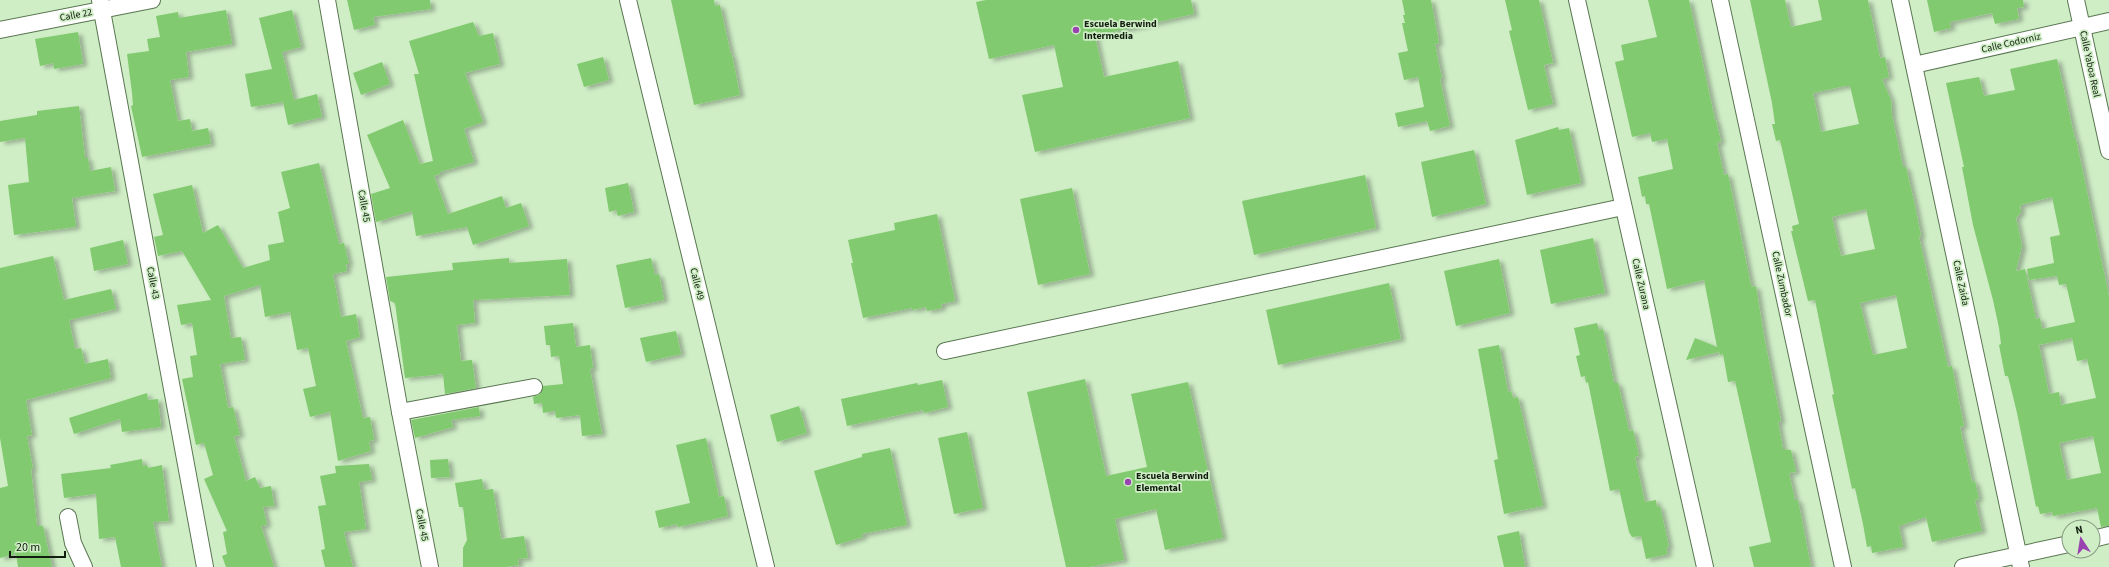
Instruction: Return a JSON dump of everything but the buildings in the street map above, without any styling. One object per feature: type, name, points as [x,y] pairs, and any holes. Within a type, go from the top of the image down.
[{"type":"street","name":"Calle 22","points":[[0,30],[101,5],[152,0]]},
{"type":"street","name":"Calle 45","points":[[328,0],[400,412],[430,567]]},
{"type":"street","name":"Calle 49","points":[[628,0],[766,567]]},
{"type":"street","name":"Calle Zurana","points":[[1576,0],[1705,567]]},
{"type":"street","name":"Calle Zumbador","points":[[1720,0],[1843,567]]},
{"type":"street","name":"Calle Zaida","points":[[1900,0],[2020,561]]},
{"type":"street","name":"Calle Yaboa Real","points":[[2076,0],[2109,151]]},
{"type":"street","name":"Calle 43","points":[[101,5],[205,567]]},
{"type":"street","name":"Calle Codorniz","points":[[1914,65],[2109,21]]},
{"type":"street","points":[[945,351],[1623,207]]},
{"type":"street","points":[[400,412],[534,387]]},
{"type":"street","points":[[68,517],[74,543],[84,567]]},
{"type":"street","points":[[1963,567],[2020,561],[2061,547]]},
{"type":"place","name":"Escuela Berwind Intermedia","points":[[1076,30]]},
{"type":"place","name":"Escuela Berwind Elemental","points":[[1128,482]]}]
